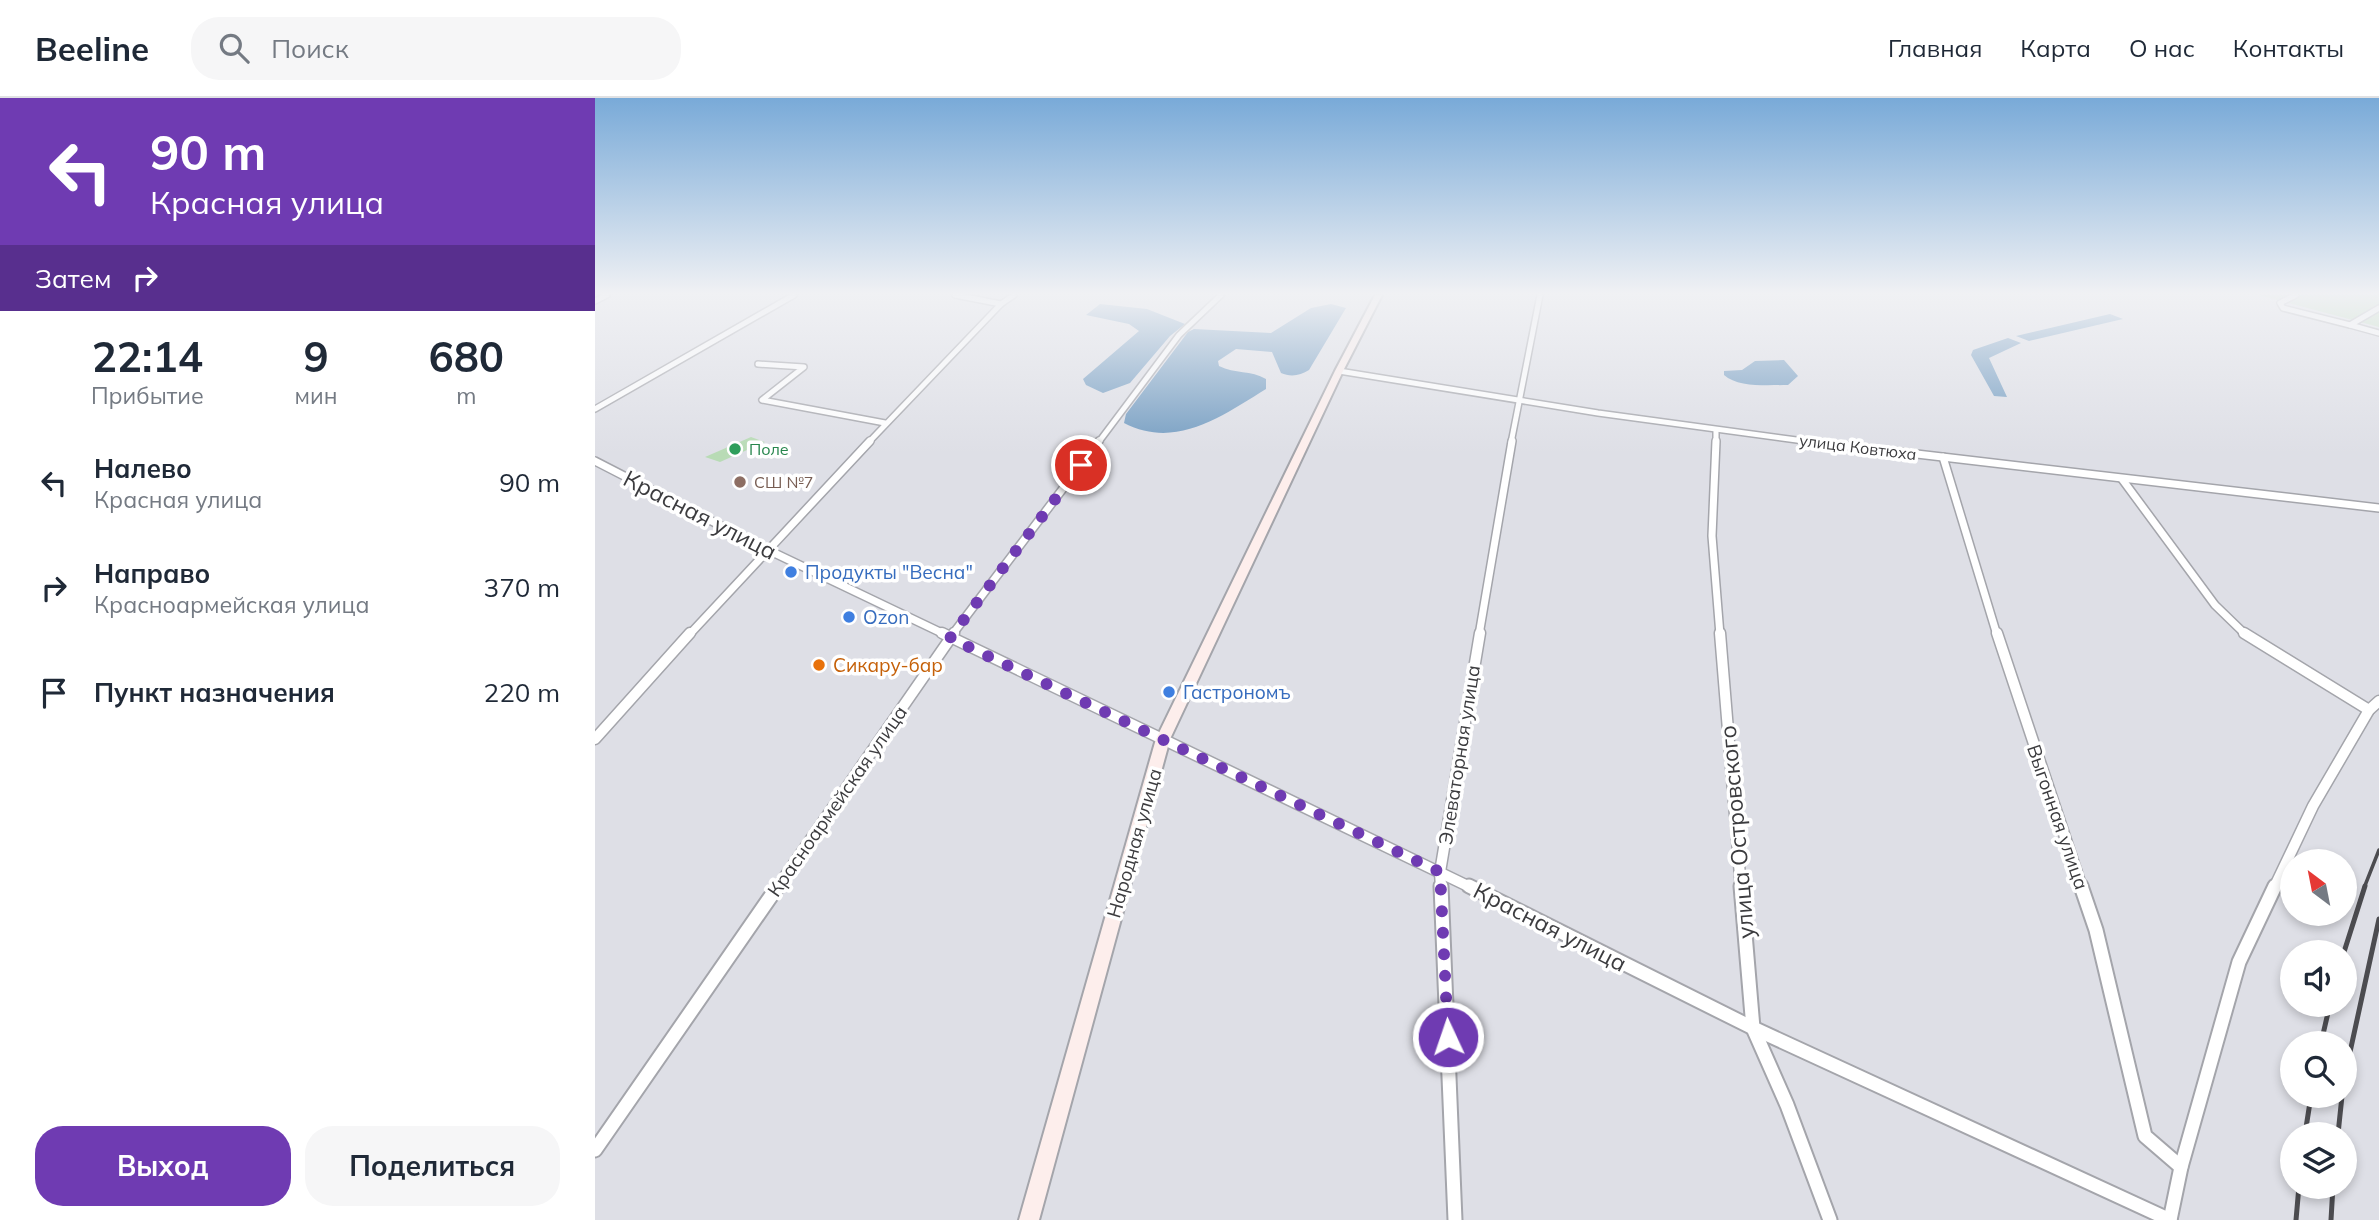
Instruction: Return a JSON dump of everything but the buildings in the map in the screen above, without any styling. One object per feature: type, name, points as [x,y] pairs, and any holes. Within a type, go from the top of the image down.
[{"type":"main road","name":"Народная улица","points":[[1029,1220],[1163,739],[1351,347]]},
{"type":"street","points":[[595,409],[703,347]]},
{"type":"street","points":[[595,739],[766,549],[958,347]]},
{"type":"street","name":"Красноармейская улица","points":[[595,1150],[950,638],[1170,347]]},
{"type":"street","name":"Элеваторная улица","points":[[1455,1220],[1440,872],[1529,347]]},
{"type":"street","points":[[758,364],[804,367],[762,400],[885,423]]},
{"type":"street","name":"улица Ковтюха","points":[[1339,371],[1518,403],[1716,430],[2379,508]]},
{"type":"street","name":"улица Островского","points":[[1716,430],[1712,536],[1753,1028],[1787,1105],[1830,1220]]},
{"type":"street","name":"Выгонная улица","points":[[1943,457],[2012,683],[2096,930],[2145,1136],[2181,1167]]},
{"type":"street","name":"Красная улица","points":[[595,461],[766,549],[1440,872],[1753,1028],[2170,1220]]},
{"type":"street","points":[[2122,479],[2215,605],[2248,637],[2369,710]]},
{"type":"street","points":[[2170,1220],[2181,1167],[2239,962],[2313,806],[2369,710],[2379,701]]},
{"type":"green space","name":"Поле","points":[[751,437],[765,442],[720,462],[705,457]]},
{"type":"water","points":[[1120,347],[1160,347],[1130,383],[1103,393],[1086,385],[1083,379]]},
{"type":"water","points":[[1176,347],[1323,347],[1309,370],[1295,375],[1281,373],[1272,352],[1236,349],[1218,361],[1219,366],[1260,376],[1266,379],[1266,389],[1233,410],[1198,426],[1162,433],[1143,430],[1124,423],[1126,414]]},
{"type":"water","points":[[1981,347],[2012,347],[1989,358],[2007,397],[1994,396],[1971,355],[1973,350]]},
{"type":"water","points":[[1784,360],[1798,376],[1788,385],[1746,384],[1724,375],[1724,371],[1742,370],[1755,361]]},
{"type":"railway","points":[[2364,888],[2379,850]]},
{"type":"railway","points":[[2348,940],[2365,886]]},
{"type":"railway","points":[[2355,1031],[2379,919]]},
{"type":"railway","points":[[2324,1031],[2327,1017]]},
{"type":"railway","points":[[2307,1122],[2309,1108]]},
{"type":"railway","points":[[2339,1122],[2341,1108]]},
{"type":"railway","points":[[2296,1220],[2298,1199]]},
{"type":"railway","points":[[2331,1220],[2332,1199]]},
{"type":"place","name":"Поле","points":[[735,449]]},
{"type":"place","name":"СШ №7","points":[[740,482]]},
{"type":"place","name":"Продукты \"Весна\"","points":[[791,572]]},
{"type":"place","name":"Ozon","points":[[849,617]]},
{"type":"place","name":"Сикару-бар","points":[[819,665]]},
{"type":"place","name":"Гастрономъ","points":[[1169,692]]},
{"type":"route","points":[[1081,465],[950,638],[1440,872],[1448,1037]]}]
